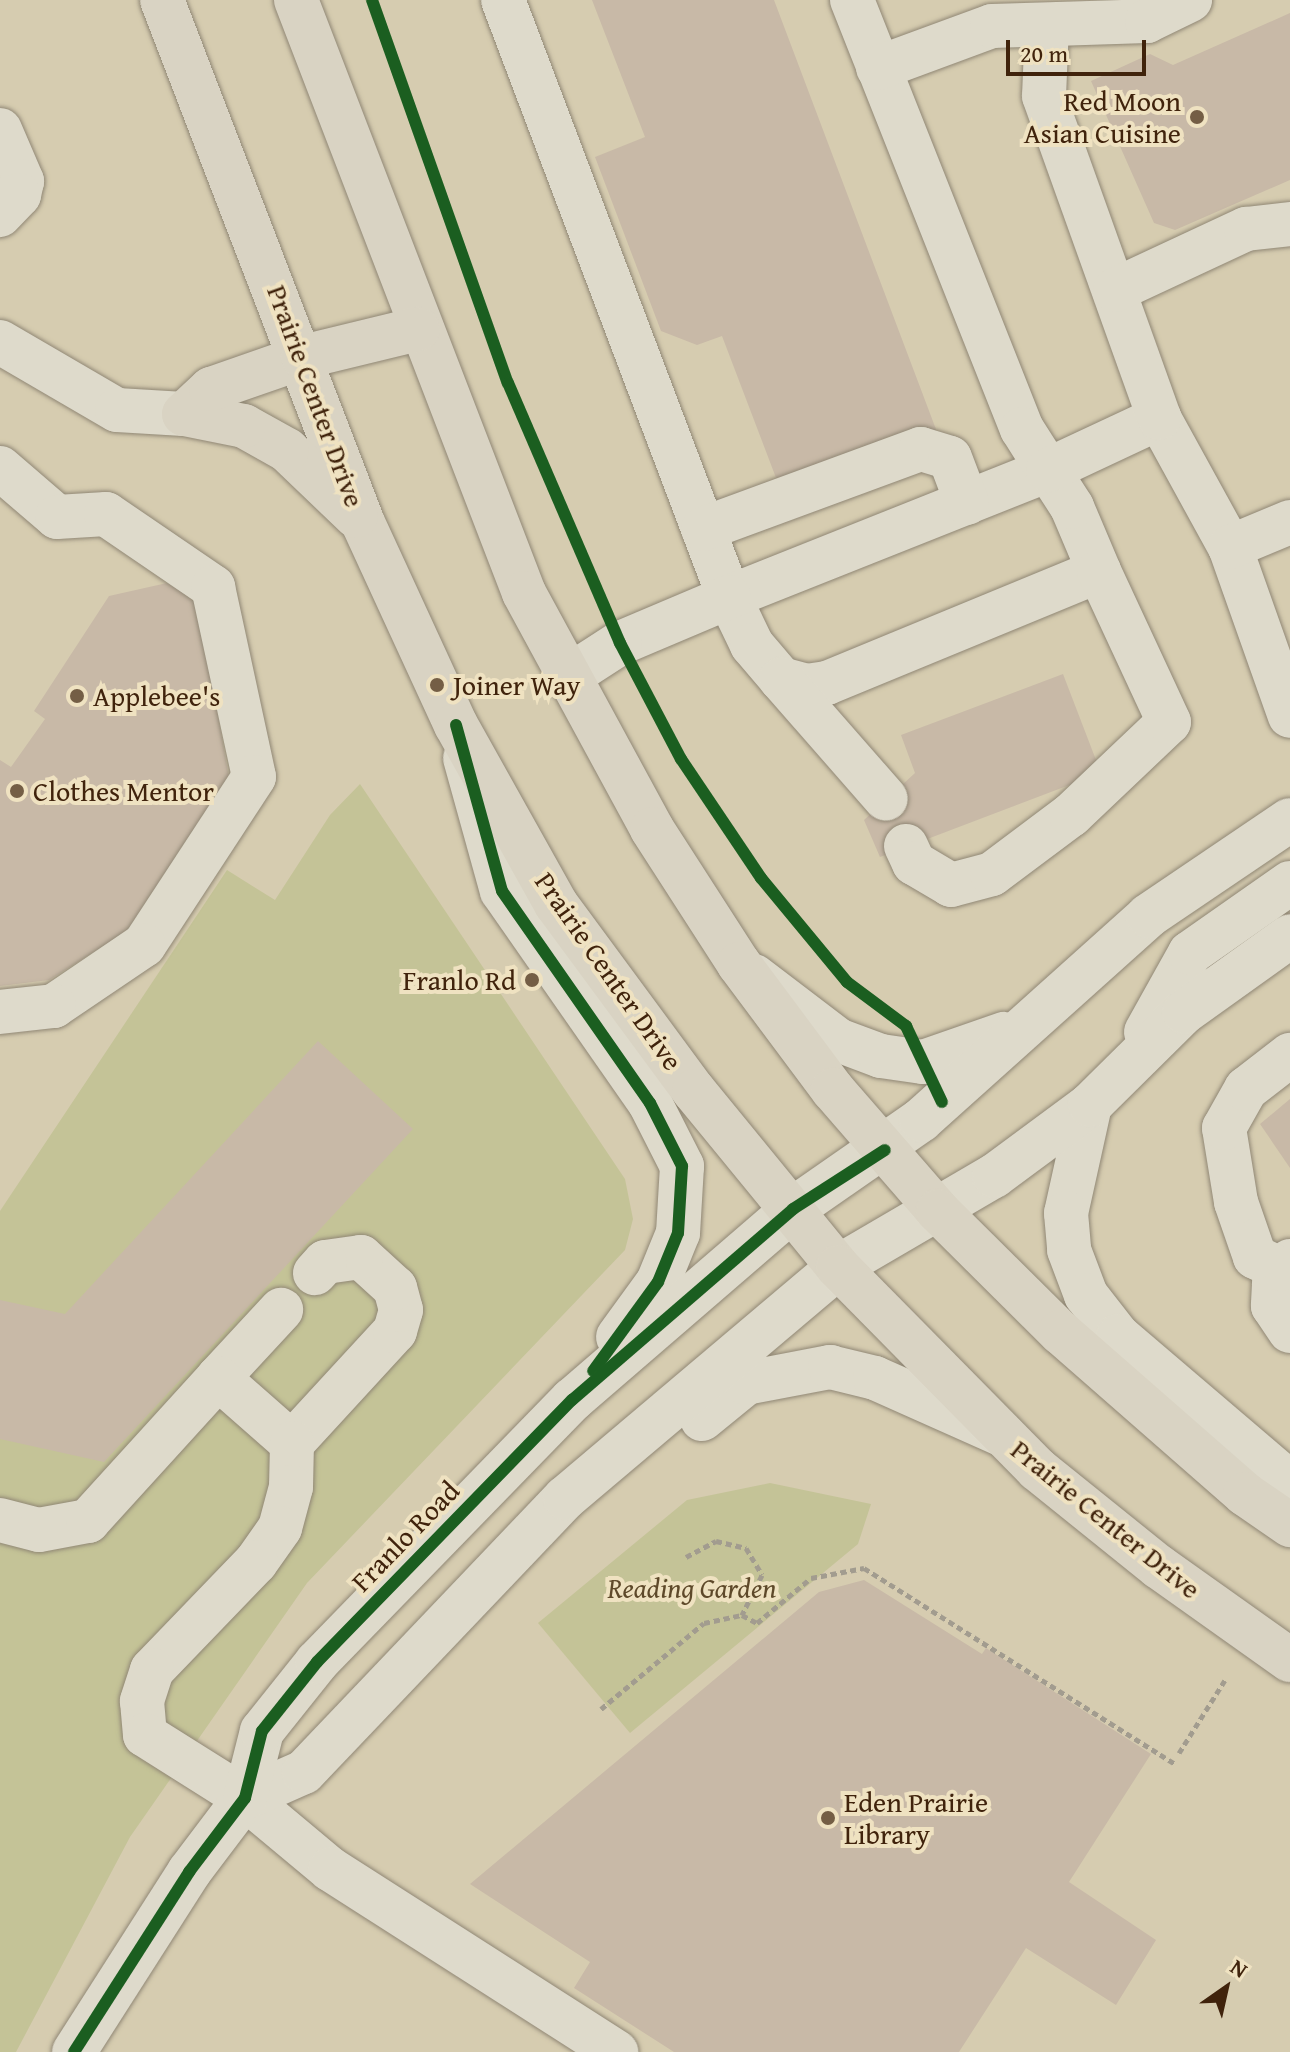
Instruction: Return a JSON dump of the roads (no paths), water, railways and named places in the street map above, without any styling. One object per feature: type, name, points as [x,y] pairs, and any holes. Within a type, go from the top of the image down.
[{"type":"main road","name":"Prairie Center Drive","points":[[162,0],[303,357],[363,523],[456,725],[556,904],[694,1091],[838,1267],[1003,1435],[1159,1567],[1290,1660]]},
{"type":"main road","points":[[296,0],[418,329],[524,593],[566,678],[652,829],[739,964],[885,1150],[938,1211],[1060,1332],[1245,1494],[1290,1525]]},
{"type":"main road","points":[[363,523],[287,450],[244,426],[184,414],[200,394],[303,357],[418,329]]},
{"type":"street","points":[[503,0],[729,597],[752,645],[886,799]]},
{"type":"street","points":[[852,0],[1022,429],[1072,507],[1169,722],[1071,815],[992,874],[951,885],[914,863],[906,846]]},
{"type":"street","points":[[878,68],[993,13],[1147,21],[1190,0]]},
{"type":"street","points":[[1075,17],[1044,96],[1159,418],[1230,547],[1290,716]]},
{"type":"street","points":[[0,130],[22,181],[19,195],[0,215]]},
{"type":"street","points":[[1115,290],[1246,229],[1290,224]]},
{"type":"street","points":[[0,342],[117,410],[184,414]]},
{"type":"street","points":[[566,678],[620,643],[1048,470],[1159,418]]},
{"type":"street","points":[[703,529],[921,449],[950,458],[967,503]]},
{"type":"street","points":[[0,468],[57,517],[106,514],[213,587],[254,777],[144,945],[54,1006],[0,1012]]},
{"type":"street","points":[[1230,547],[1290,522]]},
{"type":"street","points":[[781,679],[807,686],[827,683],[1099,571]]},
{"type":"street","points":[[456,725],[502,891],[650,1103],[682,1166],[678,1233],[658,1282],[572,1400]]},
{"type":"street","name":"Franlo Road","points":[[74,2052],[189,1872],[245,1798],[262,1731],[317,1662],[572,1400],[793,1209],[885,1150],[1148,916],[1290,820]]},
{"type":"street","points":[[1124,1072],[1190,953],[1290,883]]},
{"type":"street","name":"Franlo Road","points":[[245,1798],[304,1772],[565,1498],[838,1267],[938,1211],[1090,1105],[1184,1012],[1290,936]]},
{"type":"street","points":[[739,964],[838,1040],[881,1056],[923,1062],[1025,1026]]},
{"type":"street","points":[[1290,1055],[1232,1105],[1224,1128],[1255,1257],[1285,1265],[1273,1306],[1290,1331]]},
{"type":"street","points":[[1227,1150],[1256,1099],[1290,1073]]},
{"type":"street","points":[[1090,1105],[1066,1213],[1069,1250],[1086,1295],[1118,1336],[1290,1483]]},
{"type":"street","points":[[315,1273],[325,1262],[361,1257],[395,1288],[401,1310],[395,1331],[292,1443],[291,1487],[280,1528],[256,1562],[152,1670],[142,1701],[145,1735],[245,1798],[330,1869],[616,2052]]},
{"type":"street","points":[[0,1520],[39,1530],[88,1521],[281,1310]]},
{"type":"street","points":[[565,1498],[616,1488],[746,1383],[811,1367],[875,1378],[1003,1435]]},
{"type":"street","points":[[218,1378],[292,1443]]},
{"type":"place","name":"Red Moon Asian Cuisine","points":[[1197,117]]},
{"type":"place","name":"Joiner Way","points":[[437,685]]},
{"type":"place","name":"Applebee's","points":[[77,696]]},
{"type":"place","name":"Clothes Mentor","points":[[17,791]]},
{"type":"place","name":"Franlo Rd","points":[[532,980]]},
{"type":"place","name":"Eden Prairie Library","points":[[828,1818]]},
{"type":"park label","name":"Reading Garden","points":[[692,1588]]}]
